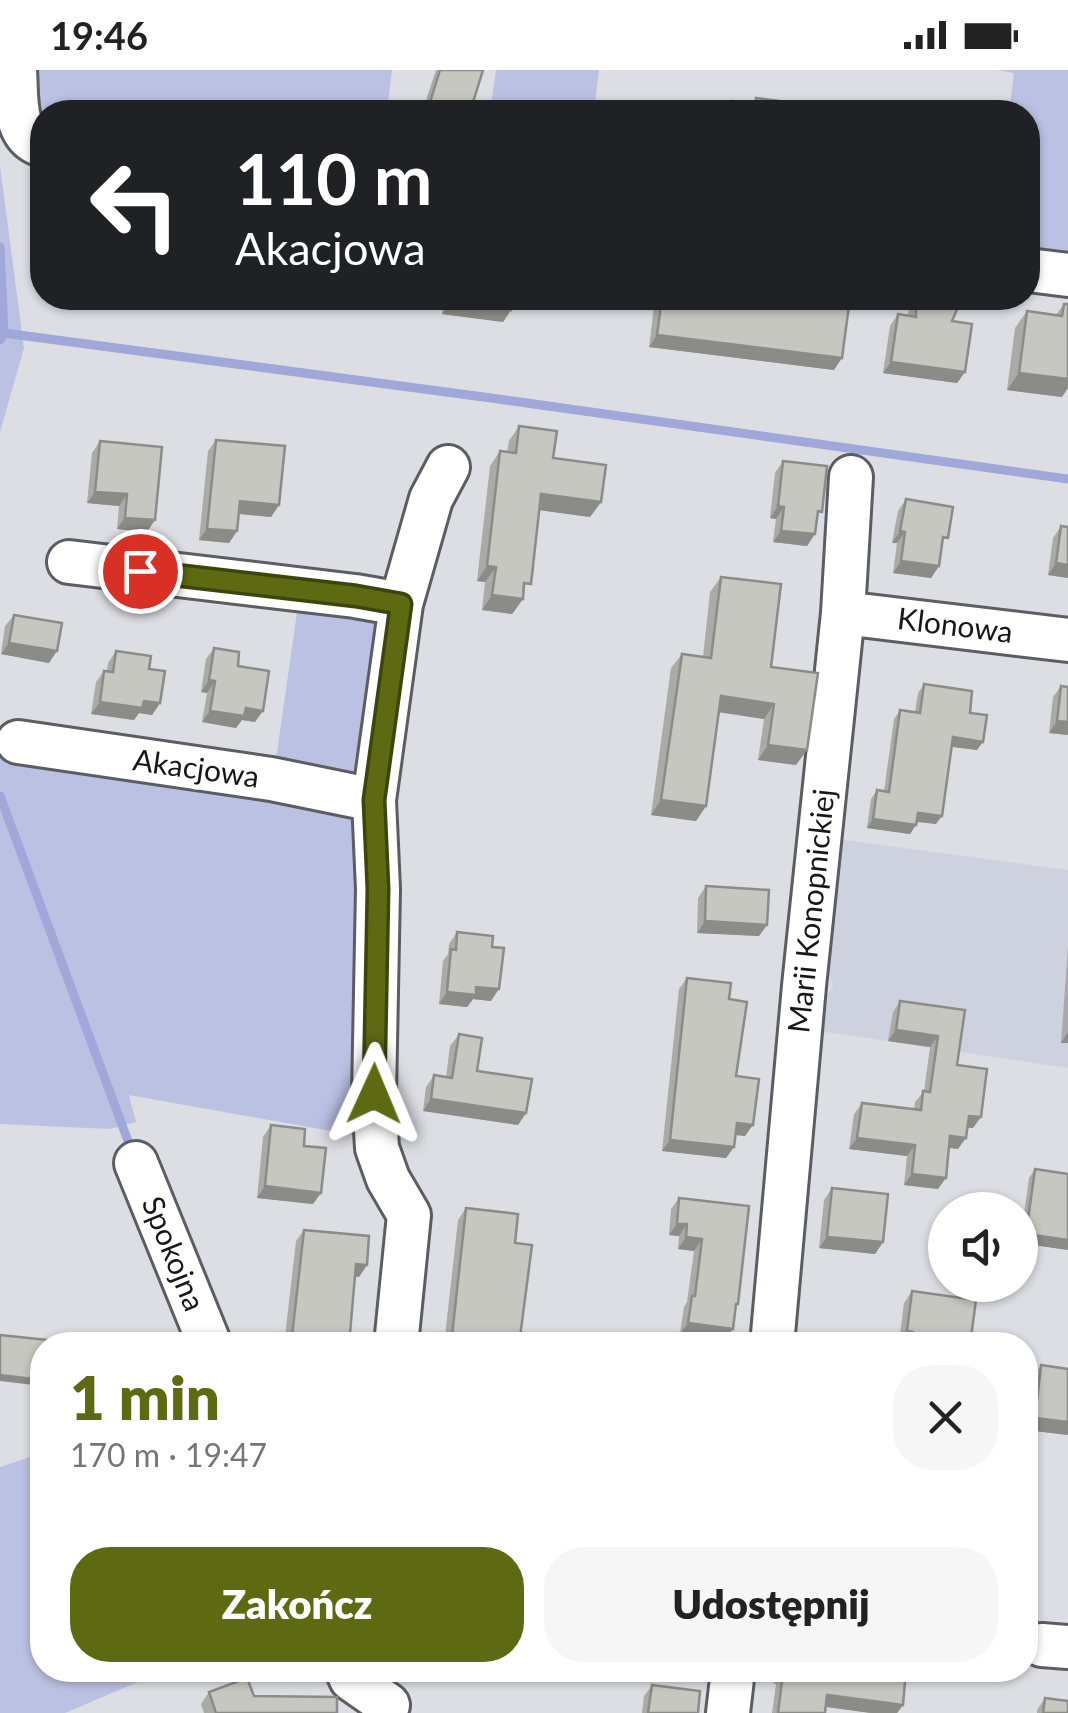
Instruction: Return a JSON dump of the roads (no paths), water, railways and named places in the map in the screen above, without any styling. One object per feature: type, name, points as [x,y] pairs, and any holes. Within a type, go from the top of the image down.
[{"type":"street","points":[[14,70],[20,128],[30,138]]},
{"type":"street","points":[[1040,272],[1068,275]]},
{"type":"street","points":[[397,1332],[409,1215],[388,1179],[377,1148],[374,1094],[378,889],[374,800],[401,604],[431,500],[448,467]]},
{"type":"street","name":"Marii Konopnickiej","points":[[773,1332],[843,612],[851,477]]},
{"type":"street","points":[[69,562],[401,604]]},
{"type":"street","name":"Klonowa","points":[[843,612],[1068,640]]},
{"type":"street","name":"Akacjowa","points":[[18,742],[271,780],[374,800]]},
{"type":"street","name":"Spokojna","points":[[136,1162],[205,1332]]},
{"type":"street","points":[[358,1682],[385,1696]]},
{"type":"street","points":[[728,1713],[732,1682]]},
{"type":"waterway","points":[[0,247],[4,333],[0,340]]},
{"type":"waterway","points":[[4,333],[1068,479]]},
{"type":"waterway","points":[[0,796],[131,1149]]}]
